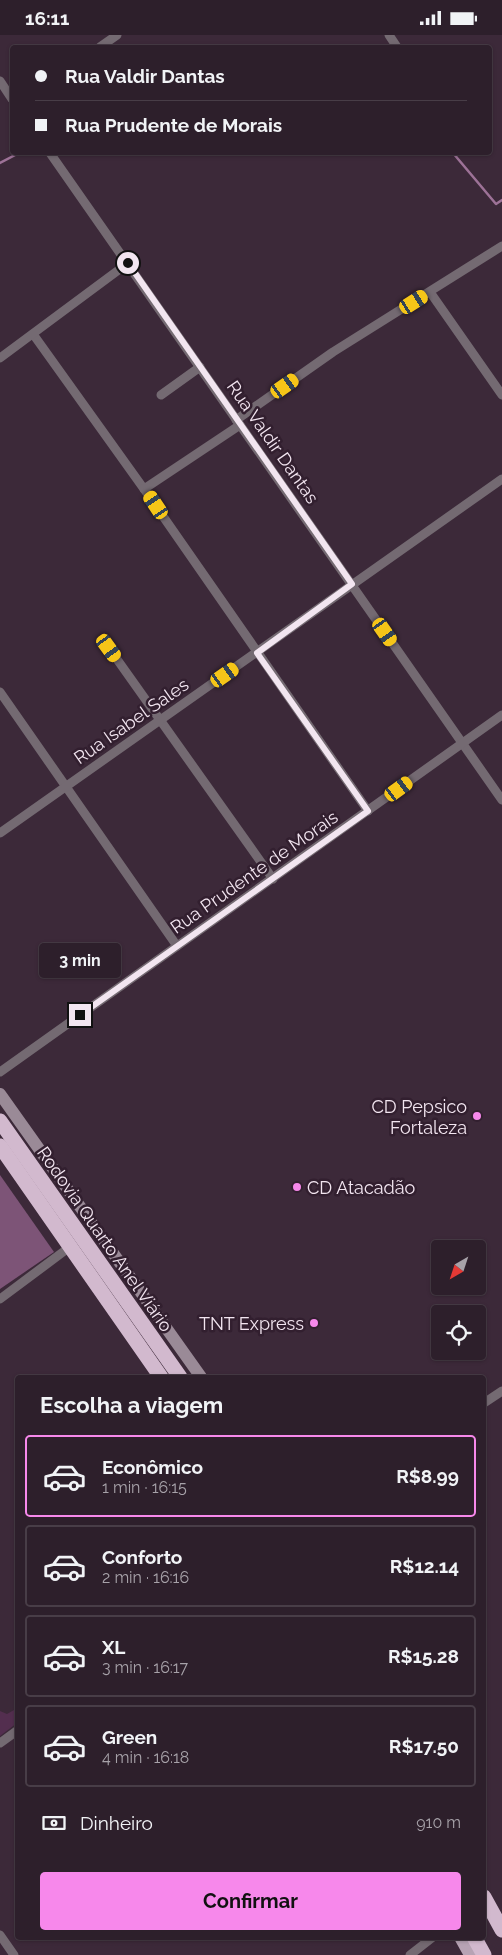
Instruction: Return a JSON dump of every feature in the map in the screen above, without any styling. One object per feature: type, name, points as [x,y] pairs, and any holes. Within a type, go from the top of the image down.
[{"type":"highway","name":"Rodovia Quarto Anel Viário","points":[[0,1121],[179,1375]]},
{"type":"highway","name":"Rodovia Quarto Anel Viário","points":[[0,1146],[71,1245],[160,1375]]},
{"type":"highway","points":[[486,1901],[502,1930]]},
{"type":"highway","points":[[476,1940],[484,1955]]},
{"type":"main road","points":[[462,1940],[470,1955]]},
{"type":"street","points":[[0,81],[10,96]]},
{"type":"street","name":"Rua Valdir Dantas","points":[[51,155],[502,800]]},
{"type":"street","points":[[144,489],[238,423],[333,352],[502,247]]},
{"type":"street","points":[[0,358],[128,263]]},
{"type":"street","points":[[430,292],[502,395]]},
{"type":"street","points":[[32,334],[144,489],[368,811]]},
{"type":"street","points":[[160,395],[200,367]]},
{"type":"street","name":"Rua Isabel Sales","points":[[0,833],[502,479]]},
{"type":"street","points":[[109,648],[273,879]]},
{"type":"street","points":[[0,692],[177,946]]},
{"type":"street","name":"Rua Prudente de Morais","points":[[0,1072],[502,715]]},
{"type":"street","points":[[0,1094],[199,1375]]},
{"type":"street","points":[[0,1299],[71,1245]]},
{"type":"street","points":[[486,1402],[502,1391]]},
{"type":"street","points":[[0,1743],[15,1732]]},
{"type":"street","points":[[1,1940],[14,1955]]},
{"type":"street","points":[[410,1955],[429,1940]]},
{"type":"shaded area","points":[[0,1175],[54,1252],[0,1289]]},
{"type":"shaded area","points":[[14,1710],[15,1725],[0,1736],[0,1711],[7,1714]]},
{"type":"waterway","points":[[0,163],[15,155]]},
{"type":"waterway","points":[[455,155],[496,204],[502,200]]},
{"type":"place","name":"CD Pepsico Fortaleza","points":[[477,1116]]},
{"type":"place","name":"CD Atacadão","points":[[297,1187]]},
{"type":"place","name":"TNT Express","points":[[314,1323]]},
{"type":"route","points":[[80,1015],[368,811],[257,653],[352,584],[128,263]]}]
